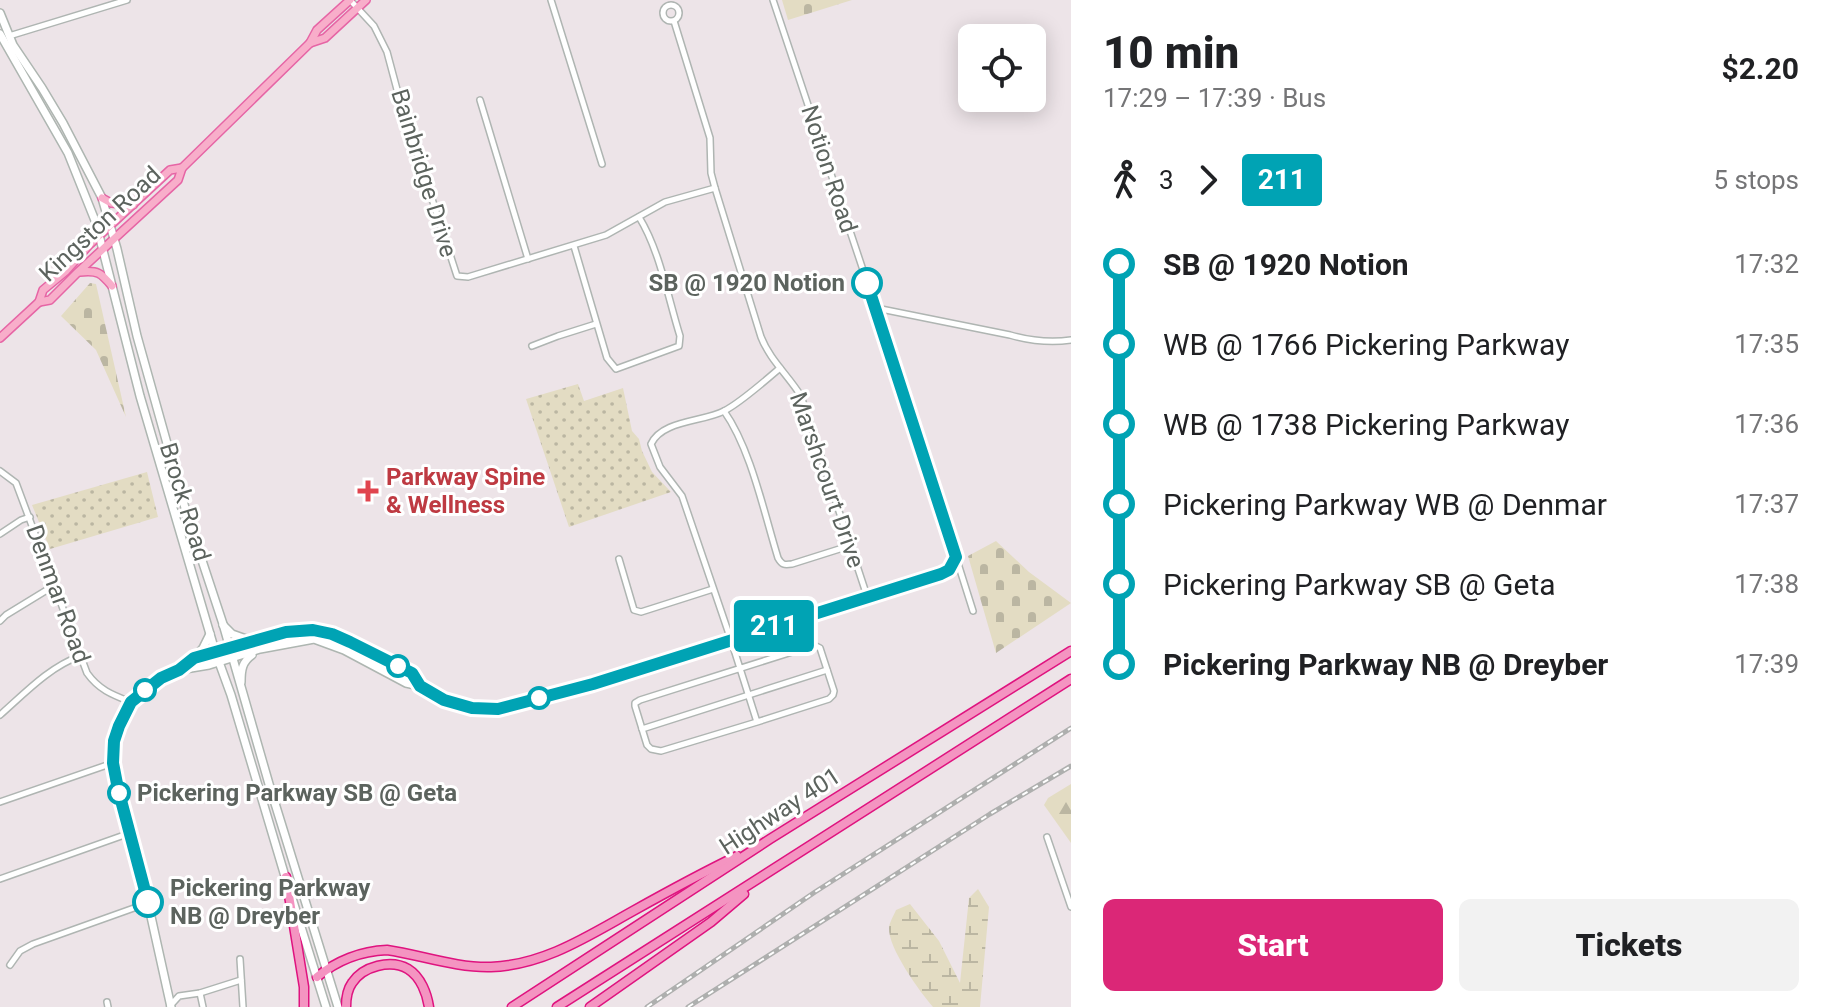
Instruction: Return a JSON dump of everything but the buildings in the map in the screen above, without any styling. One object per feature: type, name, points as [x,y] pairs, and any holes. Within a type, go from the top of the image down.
[{"type":"highway","name":"Highway 401","points":[[512,1007],[770,839],[1071,651]]},
{"type":"highway","name":"Highway 401","points":[[557,1007],[1071,679]]},
{"type":"highway","points":[[317,977],[334,964],[375,950],[471,966],[522,964],[577,942],[770,839]]},
{"type":"highway","points":[[590,1007],[711,922],[775,868]]},
{"type":"highway","points":[[286,877],[304,987],[304,1007]]},
{"type":"highway","points":[[346,1007],[352,981],[370,968],[382,965],[396,965],[410,970],[421,983],[429,1007]]},
{"type":"main road","name":"Kingston Road","points":[[39,302],[50,300],[178,180],[182,168],[350,0]]},
{"type":"main road","name":"Kingston Road","points":[[310,43],[325,38],[366,0]]},
{"type":"main road","name":"Brock Road","points":[[0,13],[3,36],[68,153],[100,236],[140,396],[216,656],[231,695],[326,1007]]},
{"type":"main road","name":"Brock Road","points":[[3,36],[63,123],[102,198],[187,515],[223,624],[338,1007]]},
{"type":"main road","name":"Kingston Road","points":[[0,338],[39,302],[43,290],[170,170],[182,168]]},
{"type":"main road","points":[[102,198],[111,203],[133,205]]},
{"type":"main road","points":[[78,272],[96,271],[112,286]]},
{"type":"main road","points":[[176,519],[187,515]]},
{"type":"main road","points":[[194,658],[216,656],[232,659],[260,649],[314,639],[412,673],[420,686],[444,700],[472,708],[498,709],[593,684],[941,574],[949,570],[956,557]]},
{"type":"main road","points":[[223,624],[232,634],[252,640]]},
{"type":"main road","points":[[170,1007],[113,763],[114,741],[131,702],[161,678],[216,656],[228,647],[286,632],[313,630],[332,634],[372,659]]},
{"type":"main road","points":[[182,670],[203,648],[210,634]]},
{"type":"main road","points":[[240,685],[246,659],[260,649]]},
{"type":"street","points":[[3,36],[127,0]]},
{"type":"street","name":"Bainbridge Drive","points":[[350,0],[374,26],[387,52],[457,276],[468,277],[574,246],[606,235],[665,202],[715,188]]},
{"type":"street","points":[[551,0],[602,164]]},
{"type":"street","name":"Notion Road","points":[[773,0],[973,611]]},
{"type":"street","points":[[674,21],[710,138],[711,173],[715,188],[767,354],[780,368],[724,411],[668,428],[655,435],[651,444],[660,467],[682,496],[757,722]]},
{"type":"street","points":[[480,100],[528,259]]},
{"type":"street","points":[[574,246],[607,358],[616,369],[679,346],[680,336],[657,258],[639,217]]},
{"type":"street","points":[[875,307],[996,331],[1030,341],[1071,340]]},
{"type":"street","points":[[532,346],[596,324]]},
{"type":"street","name":"Marshcourt Drive","points":[[780,368],[801,396],[867,596]]},
{"type":"street","points":[[724,411],[735,426],[782,564],[792,564],[849,546]]},
{"type":"street","name":"Denmar Road","points":[[0,471],[16,483],[80,656],[95,684],[131,702]]},
{"type":"street","points":[[0,534],[30,517]]},
{"type":"street","points":[[619,559],[634,610],[641,612],[713,589]]},
{"type":"street","points":[[0,621],[55,585]]},
{"type":"street","points":[[814,645],[820,648],[833,695],[829,699],[757,722],[655,751],[647,745],[635,703],[740,669],[814,645]]},
{"type":"street","points":[[0,715],[43,677],[80,656]]},
{"type":"street","points":[[642,729],[827,670]]},
{"type":"street","points":[[0,802],[113,763]]},
{"type":"street","points":[[0,879],[130,833]]},
{"type":"street","points":[[1047,837],[1071,907]]},
{"type":"street","points":[[10,965],[20,951],[33,944],[148,903]]},
{"type":"street","points":[[240,959],[243,1007]]},
{"type":"street","points":[[170,1007],[179,996],[241,980]]},
{"type":"street","points":[[200,993],[203,1007]]},
{"type":"green space","points":[[782,0],[852,0],[788,20]]},
{"type":"green space","points":[[90,283],[96,284],[126,417],[96,350],[61,316]]},
{"type":"green space","points":[[578,384],[584,401],[623,388],[632,431],[639,439],[652,472],[671,492],[569,527],[526,399]]},
{"type":"green space","points":[[147,472],[158,517],[50,549],[32,505]]},
{"type":"green space","points":[[996,541],[1029,572],[1071,603],[996,653],[968,556]]},
{"type":"green space","points":[[1071,784],[1071,843],[1044,805],[1048,798]]},
{"type":"green space","points":[[978,889],[989,907],[980,1007],[933,1007],[899,958],[890,937],[891,921],[896,910],[910,904],[939,941],[960,983],[969,898]]},
{"type":"railway","points":[[647,1007],[815,892],[1071,728]]},
{"type":"railway","points":[[688,1007],[990,814],[1071,766]]},
{"type":"bus line","name":"211","points":[[148,902],[118,789],[113,763],[114,741],[131,702],[161,678],[179,670],[194,658],[286,632],[313,630],[332,634],[412,673],[420,686],[444,700],[472,708],[498,709],[623,675],[949,570],[956,557],[867,283]]},
{"type":"place","name":"SB @ 1920 Notion","points":[[867,283]]},
{"type":"place","name":"Parkway Spine & Wellness","points":[[368,491]]},
{"type":"place","name":"Pickering Parkway SB @ Geta","points":[[119,793]]},
{"type":"place","name":"Pickering Parkway NB @ Dreyber","points":[[148,902]]}]
